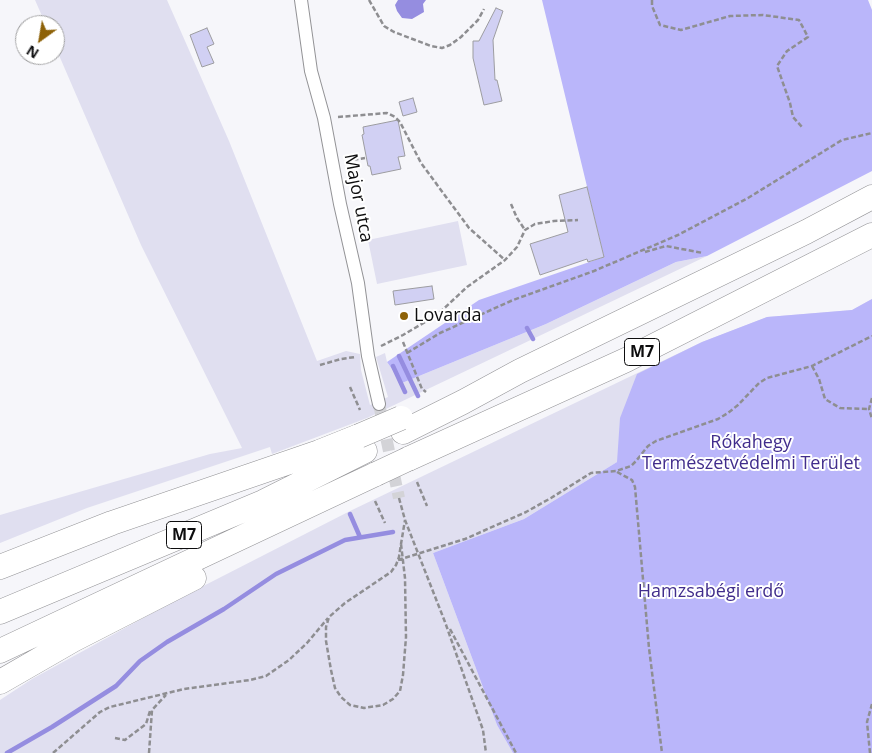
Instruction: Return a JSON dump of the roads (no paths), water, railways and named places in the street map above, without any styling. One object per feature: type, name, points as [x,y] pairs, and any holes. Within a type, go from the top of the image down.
[{"type":"highway","name":"M7","points":[[0,612],[263,502],[362,443],[402,425],[463,402],[520,371],[806,232],[872,197]]},
{"type":"highway","name":"M7","points":[[0,651],[408,459],[626,360],[872,235]]},
{"type":"highway","points":[[0,567],[112,523],[319,452],[362,443]]},
{"type":"highway","points":[[0,682],[146,601],[295,529],[351,486]]},
{"type":"street","name":"Major utca","points":[[301,0],[311,71],[324,118],[358,282],[368,356],[379,404]]},
{"type":"waterway","points":[[527,328],[533,339]]},
{"type":"waterway","points":[[399,356],[418,396]]},
{"type":"waterway","points":[[393,366],[405,392]]},
{"type":"waterway","points":[[350,514],[360,537]]},
{"type":"waterway","points":[[7,753],[116,686],[140,661],[167,642],[224,609],[276,574],[345,540],[393,532]]},
{"type":"tunnel","points":[[379,404],[399,498]]},
{"type":"place","name":"Lovarda","points":[[404,316]]},
{"type":"park label","name":"Rókahegy Természetvédelmi Terület","points":[[751,453]]},
{"type":"park label","name":"Hamzsabégi erdő","points":[[711,592]]}]
